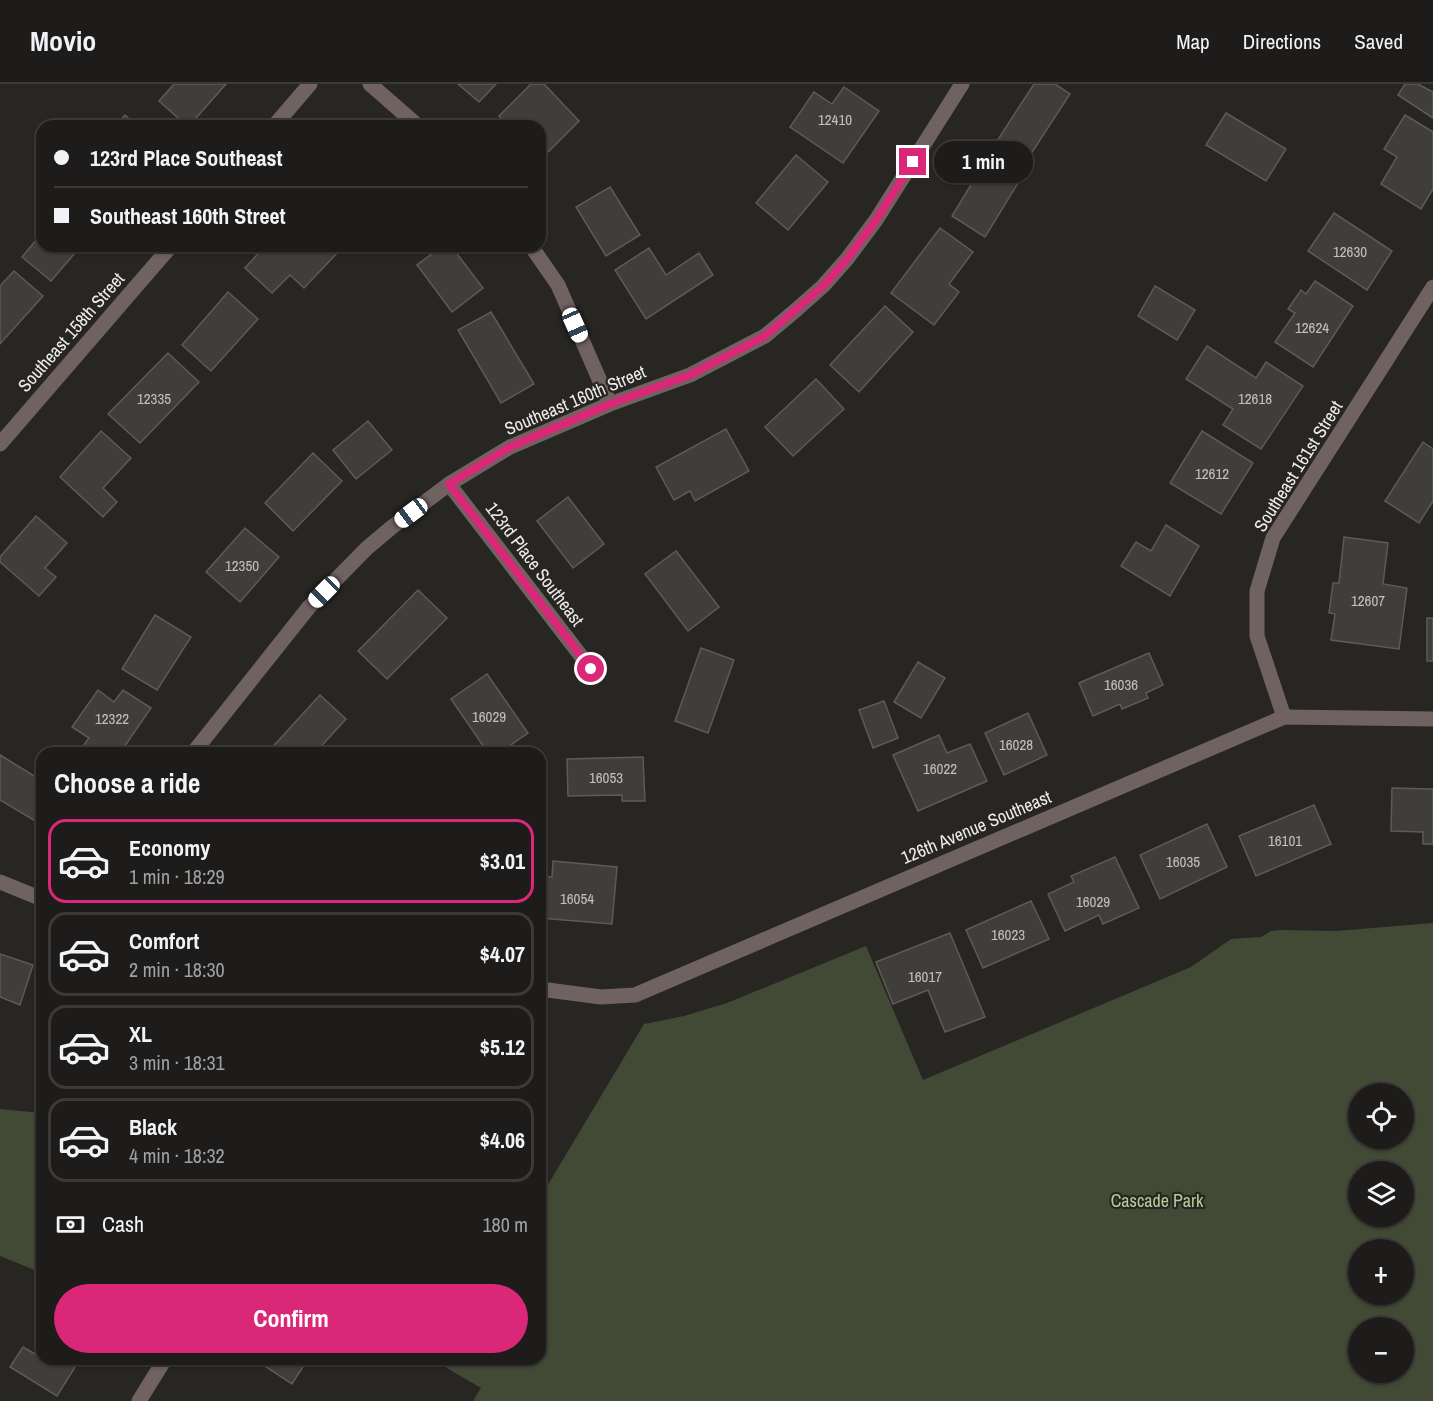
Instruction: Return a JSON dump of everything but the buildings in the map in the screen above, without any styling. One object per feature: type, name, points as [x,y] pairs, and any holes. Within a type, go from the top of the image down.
[{"type":"street","points":[[279,120],[310,84]]},
{"type":"street","points":[[370,84],[411,120]]},
{"type":"street","name":"Southeast 160th Street","points":[[198,747],[309,607],[367,548],[449,484],[510,447],[610,404],[690,375],[765,336],[823,286],[847,259],[876,220],[962,84]]},
{"type":"street","name":"Southeast 158th Street","points":[[0,444],[166,252]]},
{"type":"street","points":[[535,252],[558,285],[610,404]]},
{"type":"street","name":"Southeast 161st Street","points":[[1284,717],[1257,636],[1257,591],[1273,538],[1433,286]]},
{"type":"street","name":"123rd Place Southeast","points":[[449,484],[591,669]]},
{"type":"street","name":"126th Avenue Southeast","points":[[546,990],[601,997],[635,995],[1284,717],[1433,718]]},
{"type":"street","points":[[0,882],[36,897]]},
{"type":"street","points":[[139,1401],[161,1365]]},
{"type":"green space","name":"Cascade Park","points":[[1433,923],[1433,1401],[473,1401],[481,1388],[442,1365],[546,1365],[546,1188],[644,1024],[684,1016],[727,1003],[866,946],[923,1080],[1191,967],[1231,939],[1261,937],[1271,931],[1336,931]]},
{"type":"green space","points":[[0,1109],[36,1112],[36,1271],[0,1256]]},
{"type":"route","points":[[591,669],[449,484],[510,447],[610,404],[690,375],[765,336],[823,286],[847,259],[876,220],[913,162]]}]
